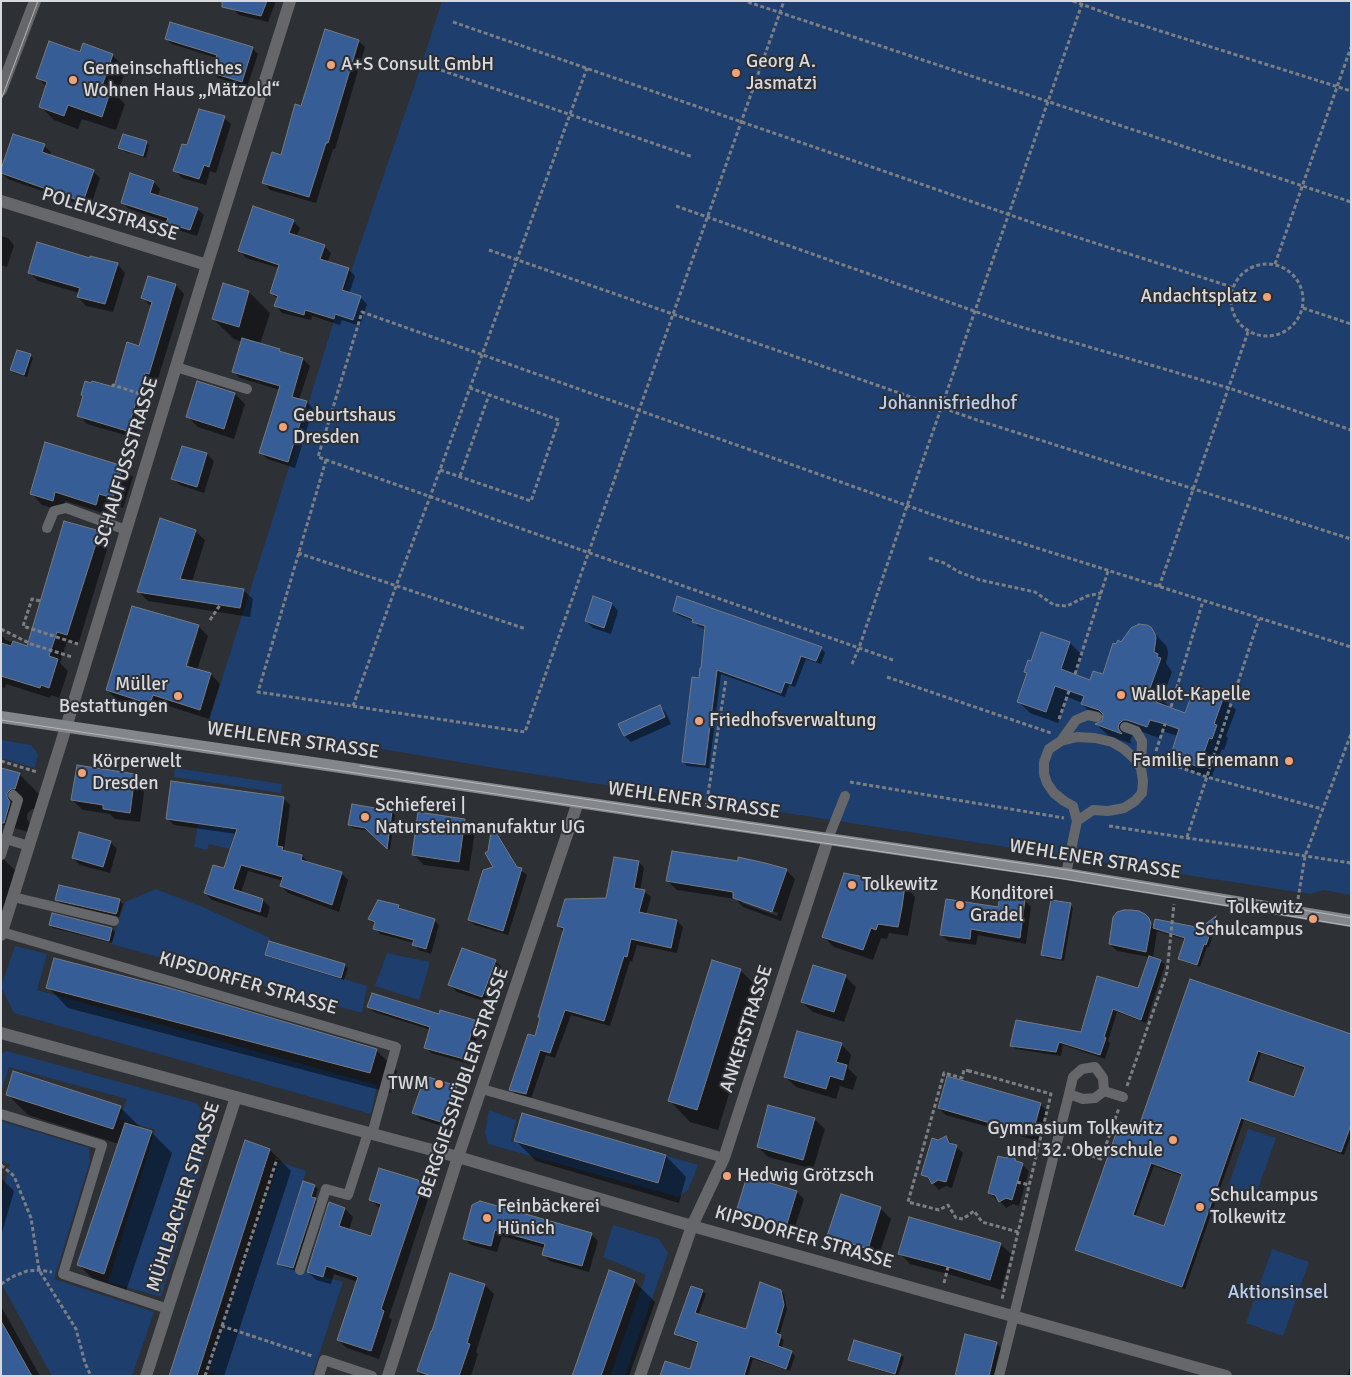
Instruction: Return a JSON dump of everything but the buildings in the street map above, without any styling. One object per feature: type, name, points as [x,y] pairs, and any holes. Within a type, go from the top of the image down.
[{"type":"main road","name":"WEHLENER STRASSE","points":[[1,718],[1066,874],[1351,921]]},
{"type":"street","points":[[1,90],[35,1]]},
{"type":"street","name":"SCHAUFUSSSTRASSE","points":[[2,933],[290,1]]},
{"type":"street","name":"POLENZSTRASSE","points":[[1,201],[207,265]]},
{"type":"street","name":"BERGGIESSHÜBLER STRASSE","points":[[388,1376],[458,1156],[578,802]]},
{"type":"street","name":"ANKERSTRASSE","points":[[640,1376],[692,1226],[724,1158],[828,839]]},
{"type":"street","name":"KIPSDORFER STRASSE","points":[[1,1033],[458,1156],[692,1226],[1226,1376]]},
{"type":"street","name":"MÜHLBACHER STRASSE","points":[[146,1376],[236,1097]]},
{"type":"lane","points":[[176,367],[248,389]]},
{"type":"lane","points":[[47,528],[54,511],[66,508],[126,530]]},
{"type":"lane","points":[[1066,874],[1077,821],[1073,806],[1054,793],[1047,783],[1044,774],[1044,762],[1049,749],[1058,737],[1076,720],[1088,714],[1097,717]]},
{"type":"lane","points":[[1077,821],[1093,810],[1108,811],[1124,808],[1135,801],[1142,793],[1144,781],[1142,742],[1136,731],[1125,727]]},
{"type":"lane","points":[[1058,737],[1095,738],[1112,742],[1135,759],[1142,768]]},
{"type":"lane","points":[[1,855],[18,800],[13,795]]},
{"type":"lane","points":[[828,839],[845,796]]},
{"type":"lane","points":[[6,839],[29,846]]},
{"type":"lane","points":[[13,897],[114,921]]},
{"type":"lane","name":"KIPSDORFER STRASSE","points":[[2,933],[396,1047],[370,1133]]},
{"type":"lane","points":[[999,1376],[1073,1077],[1082,1069],[1096,1067],[1103,1078],[1104,1091]]},
{"type":"lane","points":[[482,1089],[724,1158]]},
{"type":"lane","points":[[1104,1091],[1123,1097]]},
{"type":"lane","points":[[1069,1094],[1083,1099],[1095,1098],[1104,1091]]},
{"type":"lane","points":[[1,1114],[102,1145],[63,1274]]},
{"type":"lane","points":[[300,1270],[326,1189],[348,1195],[370,1133]]},
{"type":"lane","name":"MÜHLBACHER STRASSE","points":[[63,1274],[168,1309]]},
{"type":"lane","points":[[319,1376],[324,1360],[372,1376]]},
{"type":"path","points":[[326,460],[258,692],[525,732],[784,1]]},
{"type":"path","points":[[1073,1],[1083,3],[1119,18],[1351,91]]},
{"type":"path","points":[[748,2],[1351,202]]},
{"type":"path","points":[[852,664],[1083,3]]},
{"type":"path","points":[[453,22],[1009,215],[1232,287]]},
{"type":"path","points":[[1275,264],[1351,47]]},
{"type":"path","points":[[435,68],[694,157]]},
{"type":"path","points":[[353,706],[587,68]]},
{"type":"path","points":[[676,206],[1011,324],[1229,388],[1351,430]]},
{"type":"path","points":[[490,250],[942,408],[1351,539]]},
{"type":"path","points":[[1258,264],[1275,264],[1292,273],[1297,279],[1302,291],[1303,308],[1297,321],[1287,330],[1277,335],[1265,336],[1248,332],[1237,322],[1230,305],[1232,287],[1246,269],[1258,264]]},
{"type":"path","points":[[1303,308],[1351,324]]},
{"type":"path","points":[[893,660],[318,457],[362,312],[942,518],[1351,647]]},
{"type":"path","points":[[1158,587],[1248,332]]},
{"type":"path","points":[[112,387],[113,385],[165,402]]},
{"type":"path","points":[[440,470],[532,501],[559,420],[470,388]]},
{"type":"path","points":[[460,476],[489,395]]},
{"type":"path","points":[[298,553],[526,629]]},
{"type":"path","points":[[929,558],[980,580],[1035,592],[1054,605],[1067,606],[1087,596],[1101,593]]},
{"type":"path","points":[[1075,674],[1108,571]]},
{"type":"path","points":[[40,601],[32,599],[23,626],[90,648]]},
{"type":"path","points":[[1171,707],[1203,601]]},
{"type":"path","points":[[210,620],[220,604]]},
{"type":"path","points":[[1187,837],[1259,619]]},
{"type":"path","points":[[1,629],[31,644],[86,661]]},
{"type":"path","points":[[887,677],[1058,737],[1069,692]]},
{"type":"path","points":[[703,821],[726,679]]},
{"type":"path","points":[[1296,912],[1305,856],[1351,734]]},
{"type":"path","points":[[1346,747],[1351,748]]},
{"type":"path","points":[[1154,758],[1207,777],[1322,809]]},
{"type":"path","points":[[1,761],[50,776]]},
{"type":"path","points":[[850,782],[1077,821]]},
{"type":"path","points":[[1103,825],[1351,863]]},
{"type":"path","points":[[1056,1144],[1101,1159],[1166,972],[1176,892]]},
{"type":"path","points":[[999,1312],[1052,1094],[964,1070],[962,1078],[944,1073],[908,1202],[939,1210],[948,1205],[956,1218],[963,1219],[974,1211],[982,1222],[1018,1232]]},
{"type":"path","points":[[205,1376],[277,1159]]},
{"type":"path","points":[[1,1165],[14,1176],[31,1218],[39,1270],[76,1329],[85,1363],[91,1376]]},
{"type":"path","points":[[1017,1182],[1029,1185]]},
{"type":"path","points":[[1,1284],[27,1271],[39,1270],[63,1274]]},
{"type":"path","points":[[222,1326],[324,1360]]},
{"type":"green space","name":"Johannisfriedhof","points":[[442,1],[1351,1],[1351,895],[1323,890],[1310,894],[495,768],[209,720],[331,330]]},
{"type":"green space","points":[[1,740],[31,745],[38,754],[35,768],[1,758]]},
{"type":"green space","points":[[175,768],[282,784],[281,793],[174,777]]},
{"type":"green space","points":[[198,823],[235,828],[230,849],[209,844],[207,850],[194,847]]},
{"type":"green space","points":[[156,889],[205,908],[270,938],[265,955],[367,986],[362,1013],[111,944],[125,902]]},
{"type":"green space","points":[[15,946],[47,954],[37,990],[377,1085],[371,1114],[14,1013],[1,987]]},
{"type":"green space","points":[[387,953],[430,962],[419,1000],[375,986]]},
{"type":"green space","points":[[7,1051],[196,1103],[214,1127],[161,1297],[108,1282],[155,1130],[119,1119],[127,1099],[9,1067],[1,1092],[1,1054]]},
{"type":"green space","points":[[489,1110],[516,1120],[511,1141],[659,1184],[667,1156],[698,1165],[688,1190],[678,1197],[488,1144],[485,1133]]},
{"type":"green space","points":[[1,1121],[89,1148],[90,1161],[54,1279],[154,1312],[132,1376],[52,1376],[1,1283],[1,1196],[10,1164],[1,1161]]},
{"type":"green space","points":[[1248,1129],[1276,1138],[1254,1200],[1227,1190]]},
{"type":"green space","points":[[279,1162],[306,1171],[277,1264],[343,1282],[312,1376],[220,1376],[207,1371]]},
{"type":"green space","points":[[613,1225],[659,1239],[668,1253],[625,1376],[610,1376],[646,1275],[603,1257]]},
{"type":"green space","name":"Aktionsinsel","points":[[1272,1249],[1309,1262],[1283,1336],[1246,1323]]},
{"type":"tram line","points":[[1,100],[38,1]]},
{"type":"tram line","points":[[1,720],[1065,879],[1351,926]]},
{"type":"tram line","points":[[360,766],[1067,870],[1351,918]]},
{"type":"place","name":"A+S Consult GmbH","points":[[331,65]]},
{"type":"place","name":"Georg A. Jasmatzi","points":[[736,73]]},
{"type":"place","name":"Gemeinschaftliches Wohnen Haus „Mätzold“","points":[[73,80]]},
{"type":"place","name":"Andachtsplatz","points":[[1267,297]]},
{"type":"place","name":"Geburtshaus Dresden","points":[[283,427]]},
{"type":"place","name":"Wallot-Kapelle","points":[[1121,695]]},
{"type":"place","name":"Müller Bestattungen","points":[[178,696]]},
{"type":"place","name":"Friedhofsverwaltung","points":[[699,721]]},
{"type":"place","name":"Familie Ernemann","points":[[1289,761]]},
{"type":"place","name":"Körperwelt Dresden","points":[[82,773]]},
{"type":"place","name":"Schieferei | Natursteinmanufaktur UG","points":[[365,817]]},
{"type":"place","name":"Tolkewitz","points":[[852,885]]},
{"type":"place","name":"Konditorei Gradel","points":[[960,905]]},
{"type":"place","name":"Tolkewitz Schulcampus","points":[[1313,919]]},
{"type":"place","name":"TWM","points":[[439,1084]]},
{"type":"place","name":"Gymnasium Tolkewitz und 32. Oberschule","points":[[1173,1140]]},
{"type":"place","name":"Hedwig Grötzsch","points":[[727,1176]]},
{"type":"place","name":"Schulcampus Tolkewitz","points":[[1200,1207]]},
{"type":"place","name":"Feinbäckerei Hünich","points":[[487,1218]]}]
